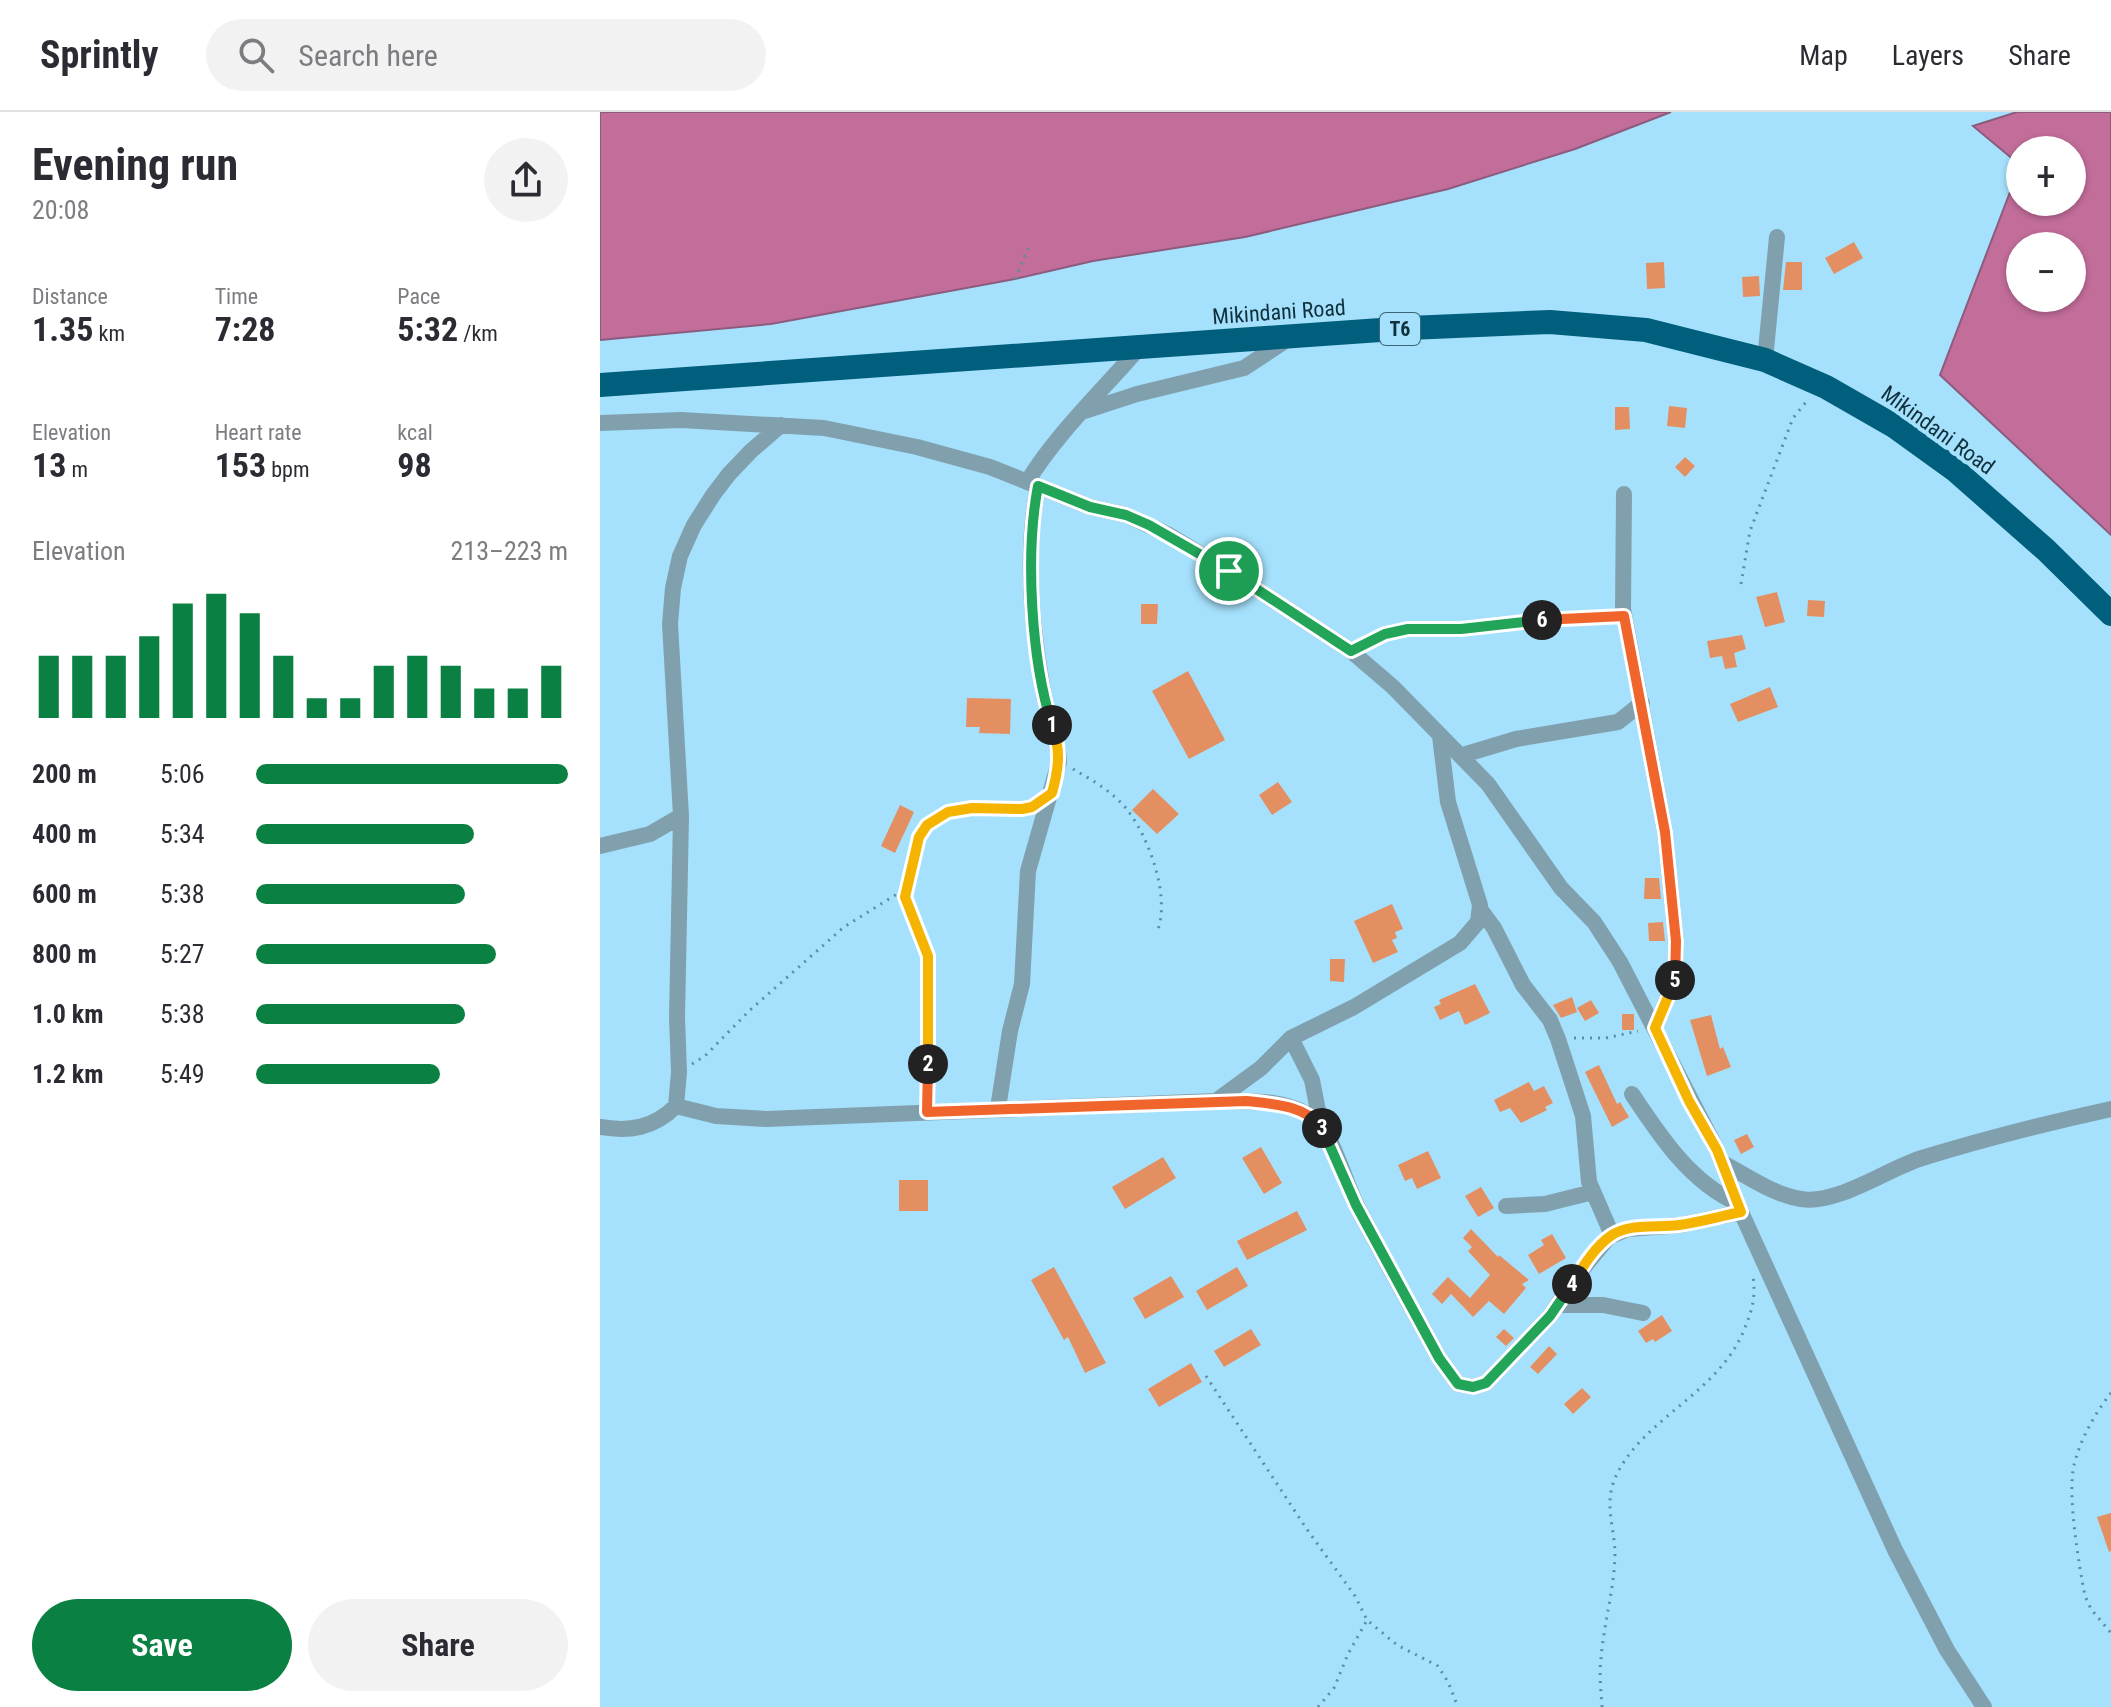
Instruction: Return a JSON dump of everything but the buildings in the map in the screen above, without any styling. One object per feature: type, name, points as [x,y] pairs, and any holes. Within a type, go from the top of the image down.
[{"type":"highway","name":"Mikindani Road","points":[[600,385],[1550,322],[1646,330],[1765,360],[1826,387],[1894,426],[1955,470],[2046,550],[2111,614]]},
{"type":"street","points":[[1765,360],[1777,237]]},
{"type":"street","points":[[1085,411],[1137,394],[1244,368],[1291,337]]},
{"type":"street","points":[[998,1108],[1010,1031],[1022,984],[1028,871],[1059,762],[1041,681],[1034,615],[1031,549],[1033,484],[1063,430],[1085,411],[1139,348]]},
{"type":"street","points":[[600,423],[681,420],[824,428],[879,438],[979,464],[1090,507],[1126,515],[1169,535],[1351,651],[1393,687],[1463,755],[1488,784],[1561,888],[1594,922],[1620,962],[1723,1163],[1739,1207],[1895,1550],[1947,1650],[1984,1707]]},
{"type":"street","points":[[600,1127],[621,1131],[639,1128],[655,1123],[676,1106],[679,1072],[677,1018],[681,816],[670,624],[673,588],[680,556],[694,525],[729,474],[781,425]]},
{"type":"street","points":[[1624,494],[1624,616],[1665,832],[1676,941],[1675,979],[1655,1028]]},
{"type":"street","points":[[1463,755],[1516,739],[1618,722],[1642,703]]},
{"type":"street","points":[[1440,736],[1448,802],[1480,909],[1494,928],[1529,995],[1550,1020],[1558,1039],[1583,1116],[1586,1168],[1612,1235]]},
{"type":"street","points":[[600,846],[650,834],[681,816]]},
{"type":"street","points":[[1216,1101],[1261,1068],[1291,1038],[1354,1007],[1460,943],[1475,927],[1480,909]]},
{"type":"street","points":[[1291,1038],[1312,1080],[1321,1126],[1356,1205],[1439,1358],[1458,1384],[1473,1387],[1486,1383],[1558,1305],[1596,1250],[1612,1235],[1628,1229],[1681,1225],[1739,1207]]},
{"type":"street","points":[[1632,1094],[1679,1158],[1711,1189],[1739,1207]]},
{"type":"street","points":[[676,1106],[716,1116],[766,1119],[1246,1101],[1284,1106],[1302,1112],[1321,1126]]},
{"type":"street","points":[[1723,1163],[1786,1195],[1814,1199],[1842,1192],[1919,1159],[2008,1133],[2111,1109]]},
{"type":"street","points":[[1506,1206],[1545,1204],[1593,1192]]},
{"type":"street","points":[[1558,1305],[1593,1304],[1643,1313]]},
{"type":"path","points":[[1015,279],[1028,248]]},
{"type":"path","points":[[1741,584],[1750,531],[1793,418],[1801,407],[1826,387]]},
{"type":"path","points":[[1351,651],[1385,634],[1408,629],[1461,629],[1624,616]]},
{"type":"path","points":[[1059,762],[1112,795],[1128,810],[1138,826],[1156,868],[1163,915],[1158,929]]},
{"type":"path","points":[[927,1112],[930,1028],[928,956],[908,906],[905,889],[919,837],[927,825],[948,812],[972,808],[1022,809],[1032,807],[1052,793]]},
{"type":"path","points":[[679,1072],[705,1056],[749,1011],[844,927],[905,889]]},
{"type":"path","points":[[1558,1039],[1606,1038],[1655,1028]]},
{"type":"path","points":[[1602,1707],[1600,1661],[1615,1553],[1610,1524],[1611,1491],[1616,1476],[1635,1449],[1716,1375],[1734,1349],[1752,1310],[1755,1296],[1752,1274]]},
{"type":"path","points":[[1206,1376],[1306,1528],[1355,1596],[1367,1620],[1397,1645],[1438,1666],[1458,1707]]},
{"type":"path","points":[[2111,1393],[2086,1434],[2073,1467],[2074,1505],[2085,1596],[2091,1609],[2111,1633]]},
{"type":"path","points":[[1318,1707],[1334,1688],[1351,1647],[1367,1620]]},
{"type":"shaded area","points":[[600,112],[1671,112],[1575,149],[1448,189],[1245,237],[1093,261],[1015,279],[771,324],[600,340]]},
{"type":"shaded area","points":[[2017,112],[2111,112],[2111,535],[1940,375],[2006,203],[2006,216],[2086,216],[2086,136],[2006,136],[2006,153],[1973,126]]},
{"type":"route","points":[[1038,486],[1090,507],[1126,515],[1149,525],[1229,571],[1351,651],[1385,634],[1408,629],[1461,629],[1624,616],[1665,832],[1676,941],[1675,979],[1655,1028],[1689,1101],[1711,1137],[1741,1212],[1681,1225],[1628,1229],[1609,1237],[1575,1278],[1550,1316],[1480,1386],[1458,1384],[1439,1358],[1356,1205],[1327,1136],[1317,1122],[1302,1112],[1262,1103],[1216,1101],[927,1112],[930,1028],[928,956],[905,897],[919,837],[927,825],[948,812],[972,808],[1011,810],[1032,807],[1052,793],[1057,777],[1059,749],[1041,681],[1034,615],[1031,549],[1038,486]]}]
